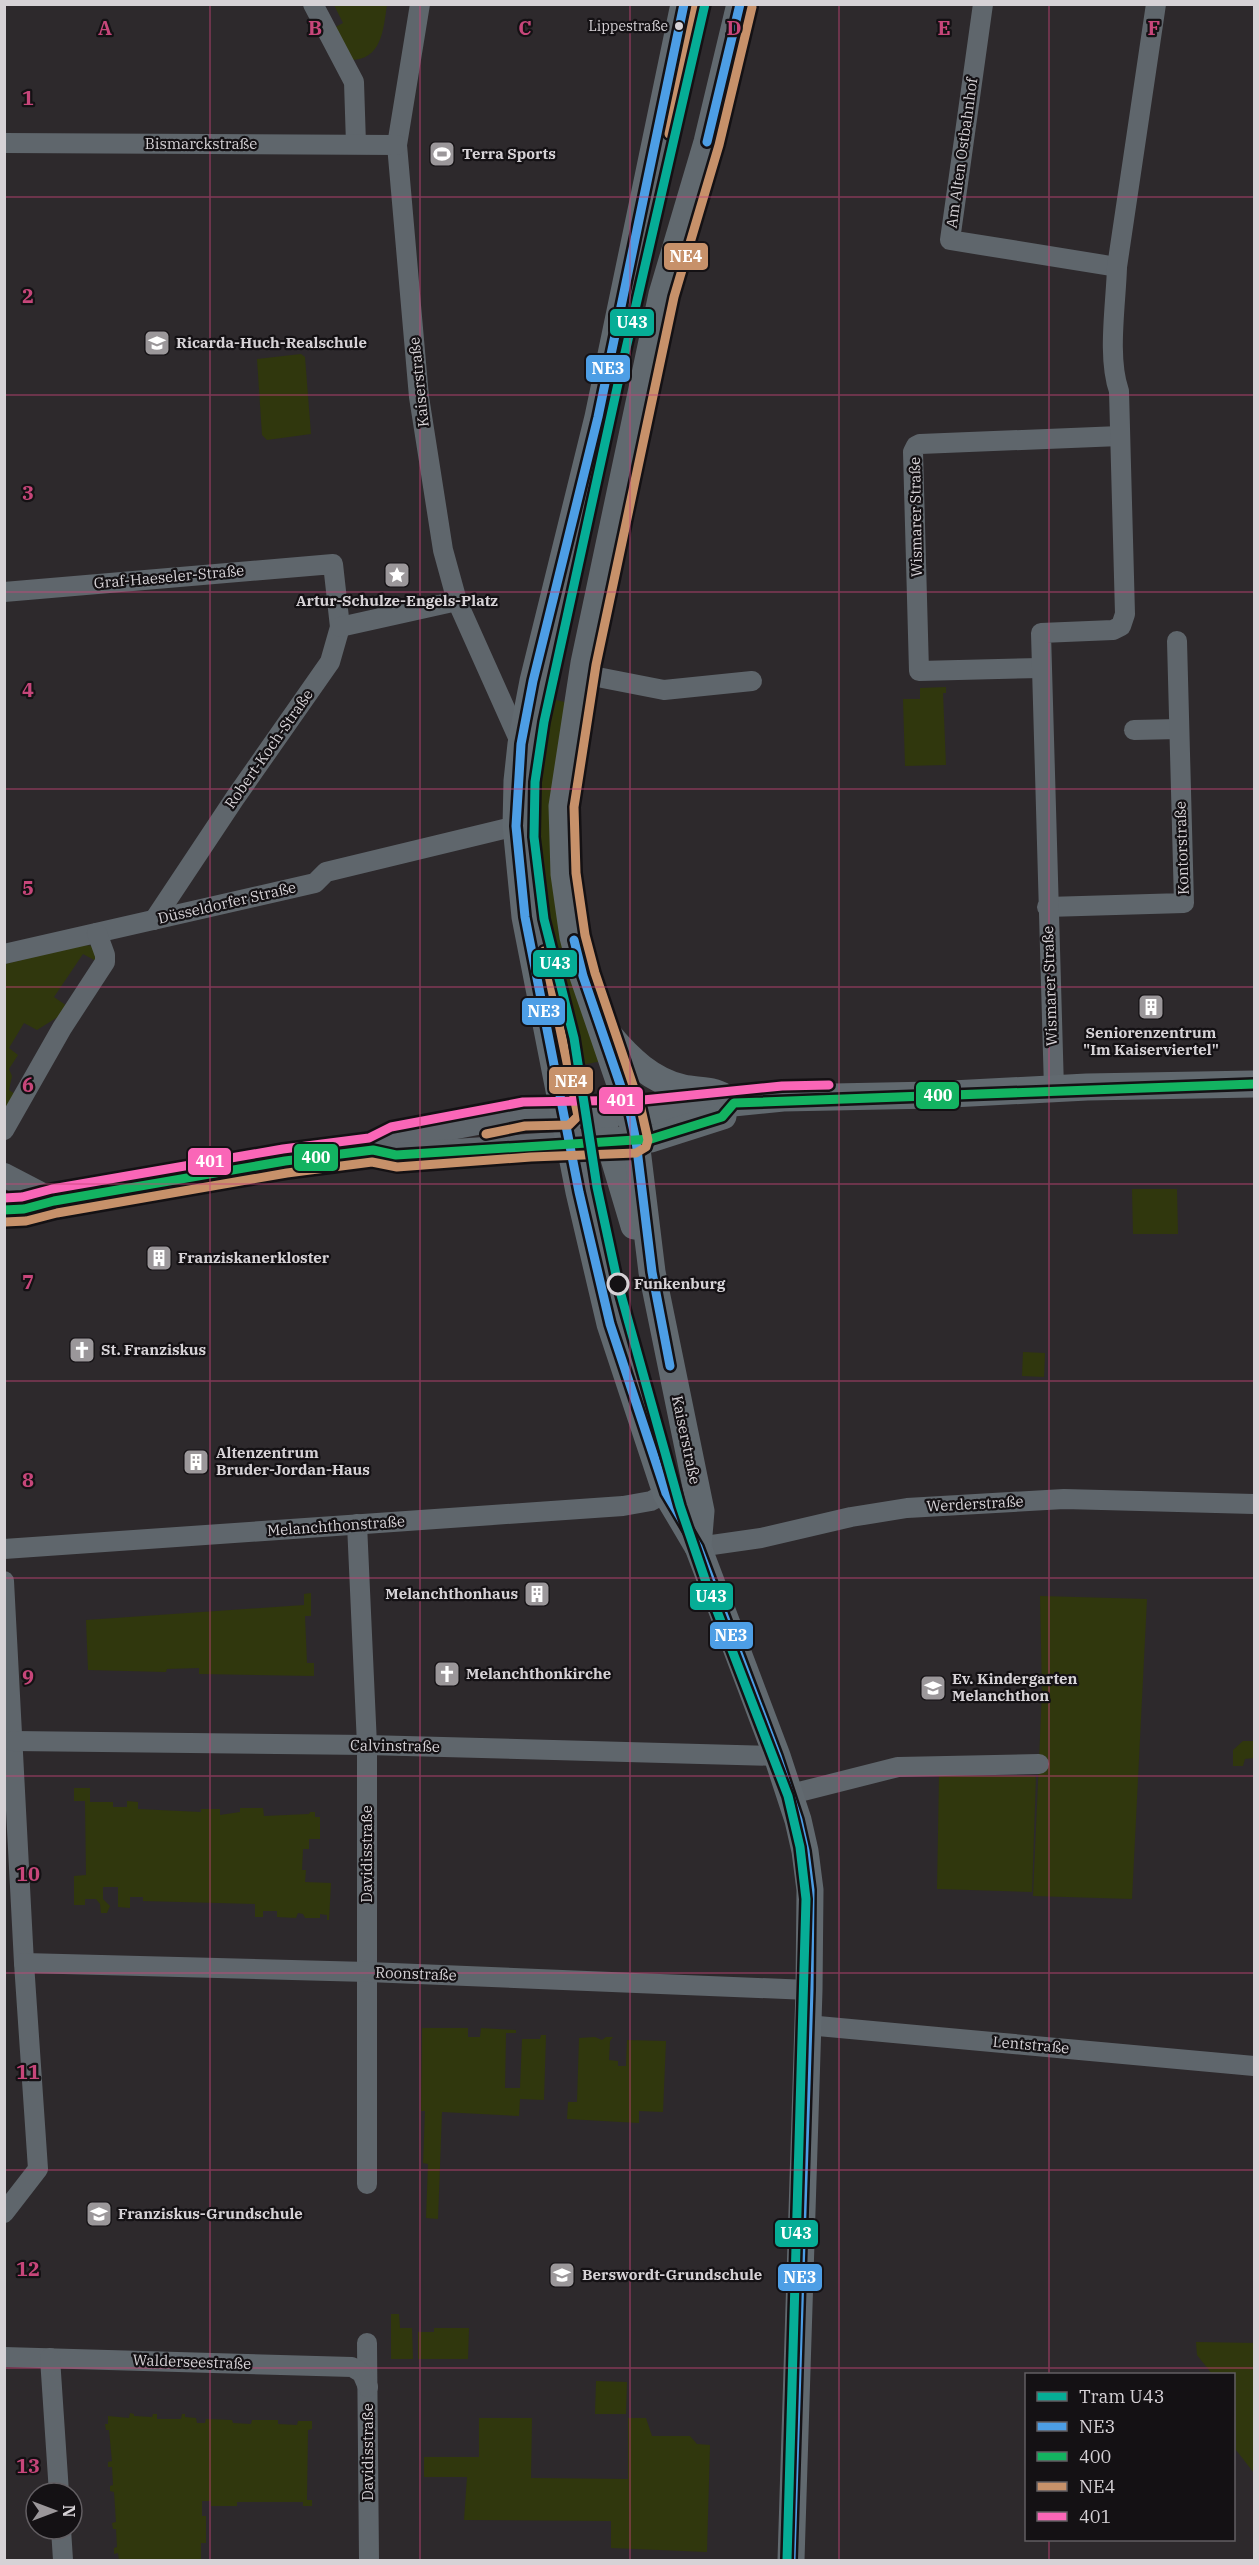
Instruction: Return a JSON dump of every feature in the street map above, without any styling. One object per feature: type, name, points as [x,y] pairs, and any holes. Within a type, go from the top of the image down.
[{"type":"main road","name":"Kaiserstraße","points":[[684,4],[598,417],[533,681],[521,744],[516,826],[525,917],[610,1324],[666,1493],[698,1547],[791,1794],[806,1851],[810,1890],[808,1990],[791,2560]]},
{"type":"main road","name":"Kaiserstraße","points":[[698,1547],[701,1511],[652,1272],[636,1141],[630,1113],[597,1020],[573,937],[564,874],[562,806],[582,674],[662,294],[707,141],[740,4]]},
{"type":"main road","points":[[597,1020],[635,1064],[661,1080],[683,1088],[716,1092],[734,1103]]},
{"type":"main road","points":[[566,1113],[630,1113],[783,1098],[1254,1084]]},
{"type":"main road","points":[[571,1143],[636,1141],[662,1137],[722,1117],[734,1103]]},
{"type":"main road","points":[[601,1114],[639,1242],[652,1272]]},
{"type":"street","points":[[312,4],[354,82],[356,144]]},
{"type":"street","name":"Kaiserstraße","points":[[420,4],[397,145],[419,397],[443,550],[457,601],[521,744]]},
{"type":"street","name":"Am Alten Ostbahnhof","points":[[983,4],[950,240],[1117,267]]},
{"type":"street","points":[[1117,267],[1156,4]]},
{"type":"street","name":"Bismarckstraße","points":[[4,144],[397,145]]},
{"type":"street","name":"Wismarer Straße","points":[[1053,1089],[1041,633],[1113,630],[1121,626],[1125,614],[1119,391],[1116,382],[1113,321],[1116,311],[1117,267]]},
{"type":"street","name":"Wismarer Straße","points":[[1041,668],[919,671],[913,452],[920,444],[1120,436]]},
{"type":"street","name":"Graf-Haeseler-Straße","points":[[4,592],[333,564]]},
{"type":"street","name":"Robert-Koch-Straße","points":[[154,920],[235,798],[330,662],[340,627],[333,564]]},
{"type":"street","points":[[340,627],[457,601]]},
{"type":"street","name":"Kontorstraße","points":[[1047,907],[1184,903],[1177,640]]},
{"type":"street","points":[[582,674],[664,690],[752,681]]},
{"type":"street","points":[[1134,730],[1179,729]]},
{"type":"street","name":"Düsseldorfer Straße","points":[[4,954],[315,883],[326,872],[516,826]]},
{"type":"street","points":[[4,1130],[62,1028],[105,962],[105,955],[97,933]]},
{"type":"street","points":[[373,1150],[393,1139],[524,1114],[566,1113]]},
{"type":"street","points":[[4,1210],[24,1209],[54,1201],[285,1161],[373,1150],[396,1155],[571,1143]]},
{"type":"street","points":[[4,1175],[54,1201]]},
{"type":"street","name":"Melanchthonstraße","points":[[4,1549],[623,1506],[651,1501],[666,1493]]},
{"type":"street","name":"Werderstraße","points":[[698,1547],[761,1538],[851,1517],[907,1508],[1064,1499],[1254,1504]]},
{"type":"street","name":"Davidisstraße","points":[[357,1524],[367,1745],[367,2184]]},
{"type":"street","points":[[4,1581],[24,1963],[39,2169],[4,2214]]},
{"type":"street","name":"Calvinstraße","points":[[12,1742],[367,1745],[777,1756]]},
{"type":"street","points":[[791,1794],[898,1767],[1039,1764]]},
{"type":"street","name":"Roonstraße","points":[[24,1963],[368,1972],[808,1990]]},
{"type":"street","name":"Lentstraße","points":[[807,2025],[1254,2066]]},
{"type":"street","name":"Davidisstraße","points":[[367,2343],[369,2560]]},
{"type":"street","name":"Walderseestraße","points":[[4,2357],[352,2367],[362,2373],[368,2387]]},
{"type":"street","points":[[50,2358],[58,2481]]},
{"type":"street","points":[[62,2541],[63,2560]]},
{"type":"green space","points":[[334,5],[387,5],[379,43],[368,55],[348,60],[330,30],[343,23]]},
{"type":"green space","points":[[301,354],[305,357],[311,434],[267,440],[262,435],[257,359]]},
{"type":"green space","points":[[946,687],[946,693],[943,693],[946,765],[905,766],[903,699],[920,699],[920,688]]},
{"type":"green space","points":[[539,696],[569,703],[556,783],[602,1061],[582,1065],[569,1061],[534,899],[526,799]]},
{"type":"green space","points":[[84,945],[93,946],[96,961],[83,954],[54,997],[67,1006],[61,1015],[37,1030],[24,1023],[9,1048],[18,1055],[9,1069],[12,1076],[9,1090],[15,1094],[5,1120],[5,964]]},
{"type":"green space","points":[[1132,1189],[1177,1189],[1178,1234],[1133,1234]]},
{"type":"green space","points":[[1023,1352],[1045,1353],[1044,1377],[1022,1376]]},
{"type":"green space","points":[[311,1593],[311,1616],[305,1616],[307,1663],[314,1663],[314,1676],[199,1674],[199,1668],[167,1669],[166,1672],[88,1670],[86,1620],[304,1605],[304,1594]]},
{"type":"green space","points":[[1040,1596],[1147,1599],[1132,1899],[1033,1896],[1042,1692]]},
{"type":"green space","points":[[1243,1741],[1254,1741],[1254,1758],[1245,1759],[1243,1766],[1233,1766],[1233,1750]]},
{"type":"green space","points":[[939,1776],[1036,1776],[1032,1892],[937,1889]]},
{"type":"green space","points":[[74,1788],[90,1788],[90,1802],[113,1802],[113,1807],[127,1807],[127,1801],[138,1802],[138,1809],[201,1812],[201,1809],[220,1809],[220,1815],[240,1812],[240,1808],[263,1808],[264,1816],[315,1812],[315,1817],[320,1817],[320,1839],[309,1839],[309,1849],[303,1849],[302,1870],[306,1870],[305,1882],[331,1883],[329,1920],[327,1920],[327,1915],[320,1914],[320,1918],[305,1918],[303,1914],[298,1913],[296,1918],[277,1917],[277,1911],[263,1911],[263,1917],[255,1917],[255,1904],[143,1901],[143,1897],[130,1897],[130,1908],[118,1907],[118,1887],[103,1887],[103,1899],[110,1906],[107,1913],[101,1913],[100,1904],[96,1899],[85,1899],[85,1905],[74,1905],[74,1876],[86,1875],[85,1801],[74,1801]]},
{"type":"green space","points":[[422,2028],[468,2028],[468,2037],[480,2037],[481,2028],[516,2030],[516,2033],[506,2033],[505,2088],[520,2088],[522,2039],[540,2039],[541,2035],[546,2035],[544,2100],[520,2099],[519,2116],[442,2112],[438,2219],[426,2218],[428,2164],[423,2163],[425,2111],[421,2111]]},
{"type":"green space","points":[[595,2037],[602,2040],[606,2037],[613,2037],[610,2041],[609,2060],[618,2061],[618,2066],[626,2066],[627,2040],[666,2041],[663,2112],[639,2111],[639,2123],[567,2119],[568,2102],[577,2102],[579,2038]]},
{"type":"green space","points":[[391,2314],[399,2314],[400,2328],[412,2328],[413,2359],[391,2359]]},
{"type":"green space","points":[[434,2328],[469,2328],[468,2359],[418,2359],[418,2332],[434,2332]]},
{"type":"green space","points":[[1196,2342],[1254,2343],[1254,2473],[1236,2450],[1235,2373],[1211,2373],[1197,2355]]},
{"type":"green space","points":[[596,2381],[627,2382],[626,2414],[595,2414]]},
{"type":"green space","points":[[130,2413],[134,2416],[152,2417],[153,2414],[157,2414],[157,2419],[181,2419],[182,2414],[185,2414],[185,2417],[196,2418],[197,2423],[205,2423],[206,2419],[232,2420],[233,2423],[251,2424],[252,2420],[278,2420],[278,2424],[297,2425],[298,2421],[312,2421],[312,2429],[308,2430],[307,2500],[312,2500],[312,2506],[303,2506],[303,2502],[237,2502],[237,2506],[211,2506],[211,2501],[202,2501],[202,2516],[206,2516],[206,2543],[201,2543],[201,2560],[119,2560],[118,2553],[114,2554],[114,2548],[117,2547],[116,2529],[113,2529],[112,2523],[116,2522],[114,2492],[110,2491],[110,2486],[113,2485],[112,2467],[108,2467],[108,2462],[112,2461],[109,2430],[106,2430],[105,2424],[108,2424],[108,2416],[129,2418]]},
{"type":"green space","points":[[479,2418],[532,2418],[531,2478],[628,2479],[628,2418],[646,2418],[652,2436],[690,2436],[697,2444],[710,2445],[707,2552],[611,2548],[611,2521],[464,2520],[467,2477],[424,2477],[424,2457],[479,2457]]},
{"type":"tram line","name":"U43","points":[[705,4],[619,379],[544,722],[535,782],[534,837],[544,919],[574,1038],[597,1187],[618,1284],[680,1506],[707,1585],[788,1796],[800,1847],[806,1899],[787,2560]]},
{"type":"transit line","name":"NE3","points":[[684,4],[598,417],[533,681],[521,744],[516,826],[525,917],[579,1192],[610,1324],[666,1493],[698,1547],[777,1756],[798,1820],[805,1851],[810,1890],[809,1990],[791,2560]]},
{"type":"transit line","name":"NE3","points":[[707,142],[740,4]]},
{"type":"transit line","name":"NE4","points":[[669,134],[696,6]]},
{"type":"transit line","name":"NE4","points":[[5,1222],[26,1221],[57,1213],[287,1173],[372,1162],[397,1167],[531,1157],[636,1153],[646,1147],[648,1140],[641,1109],[595,973],[585,935],[576,873],[574,807],[596,665],[674,297],[719,145],[752,7]]},
{"type":"transit line","name":"NE3","points":[[574,940],[583,976],[630,1113],[636,1141],[652,1272],[670,1366]]},
{"type":"transit line","name":"NE4","points":[[486,1134],[525,1126],[569,1125],[578,1116],[544,951]]},
{"type":"transit line","name":"400","points":[[4,1210],[24,1209],[54,1201],[285,1161],[373,1150],[396,1155],[651,1139],[722,1117],[734,1103],[1254,1084]]},
{"type":"transit line","name":"401","points":[[4,1198],[22,1197],[52,1189],[283,1149],[369,1138],[391,1127],[523,1102],[643,1100],[782,1086],[829,1085]]},
{"type":"place","name":"Lippestraße","points":[[679,26]]},
{"type":"place","name":"Terra Sports","points":[[442,154]]},
{"type":"place","name":"Ricarda-Huch-Realschule","points":[[157,343]]},
{"type":"place","name":"Artur-Schulze-Engels-Platz","points":[[397,575]]},
{"type":"place","name":"Seniorenzentrum \"Im Kaiserviertel\"","points":[[1151,1007]]},
{"type":"place","name":"Franziskanerkloster","points":[[159,1258]]},
{"type":"place","name":"Funkenburg","points":[[618,1284]]},
{"type":"place","name":"St. Franziskus","points":[[82,1350]]},
{"type":"place","name":"Altenzentrum Bruder-Jordan-Haus","points":[[196,1462]]},
{"type":"place","name":"Melanchthonhaus","points":[[537,1594]]},
{"type":"place","name":"Melanchthonkirche","points":[[447,1674]]},
{"type":"place","name":"Ev. Kindergarten Melanchthon","points":[[933,1688]]},
{"type":"place","name":"Franziskus-Grundschule","points":[[99,2214]]},
{"type":"place","name":"Berswordt-Grundschule","points":[[562,2275]]}]
